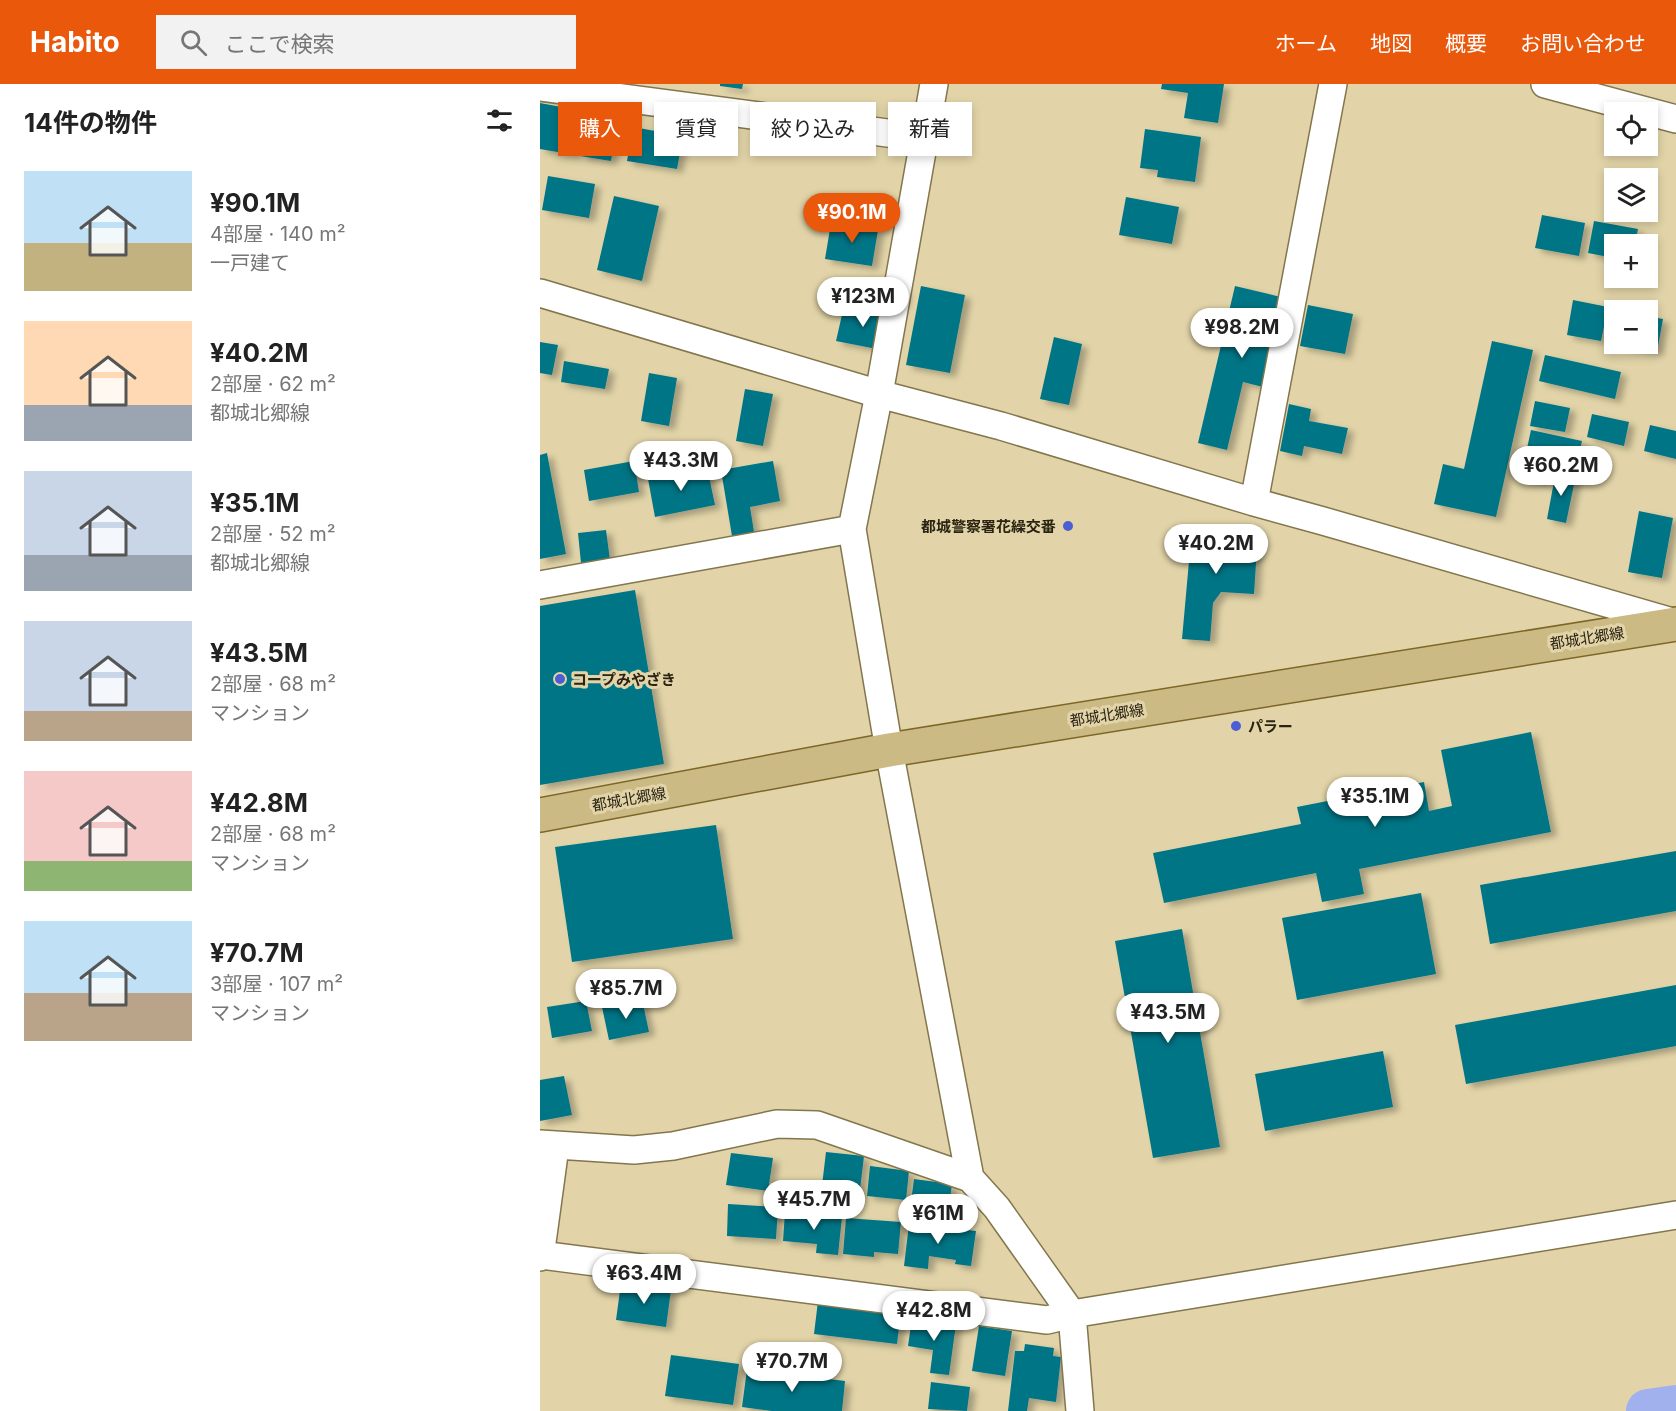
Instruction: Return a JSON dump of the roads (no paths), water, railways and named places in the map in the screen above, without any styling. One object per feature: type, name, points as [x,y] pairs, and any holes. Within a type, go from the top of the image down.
[{"type":"main road","name":"都城北郷線","points":[[540,815],[889,750],[1676,623]]},
{"type":"street","points":[[931,102],[934,84]]},
{"type":"street","points":[[1254,502],[1333,84]]},
{"type":"street","points":[[1545,84],[1676,119]]},
{"type":"street","points":[[540,86],[888,133]]},
{"type":"street","points":[[922,156],[852,529],[889,750],[970,1178]]},
{"type":"street","points":[[540,293],[879,394],[1001,426],[1254,502],[1676,623]]},
{"type":"street","points":[[540,585],[852,529]]},
{"type":"street","points":[[1080,1411],[1072,1314],[997,1208],[970,1178],[816,1125],[777,1124],[673,1146],[634,1150],[548,1146],[540,1256],[1047,1320],[1072,1314],[1676,1215]]},
{"type":"waterway","points":[[1648,1411],[1676,1407]]},
{"type":"place","name":"都城警察署花繰交番","points":[[1068,526]]},
{"type":"place","name":"コープみやざき","points":[[560,679]]},
{"type":"place","name":"パラー","points":[[1236,726]]}]
